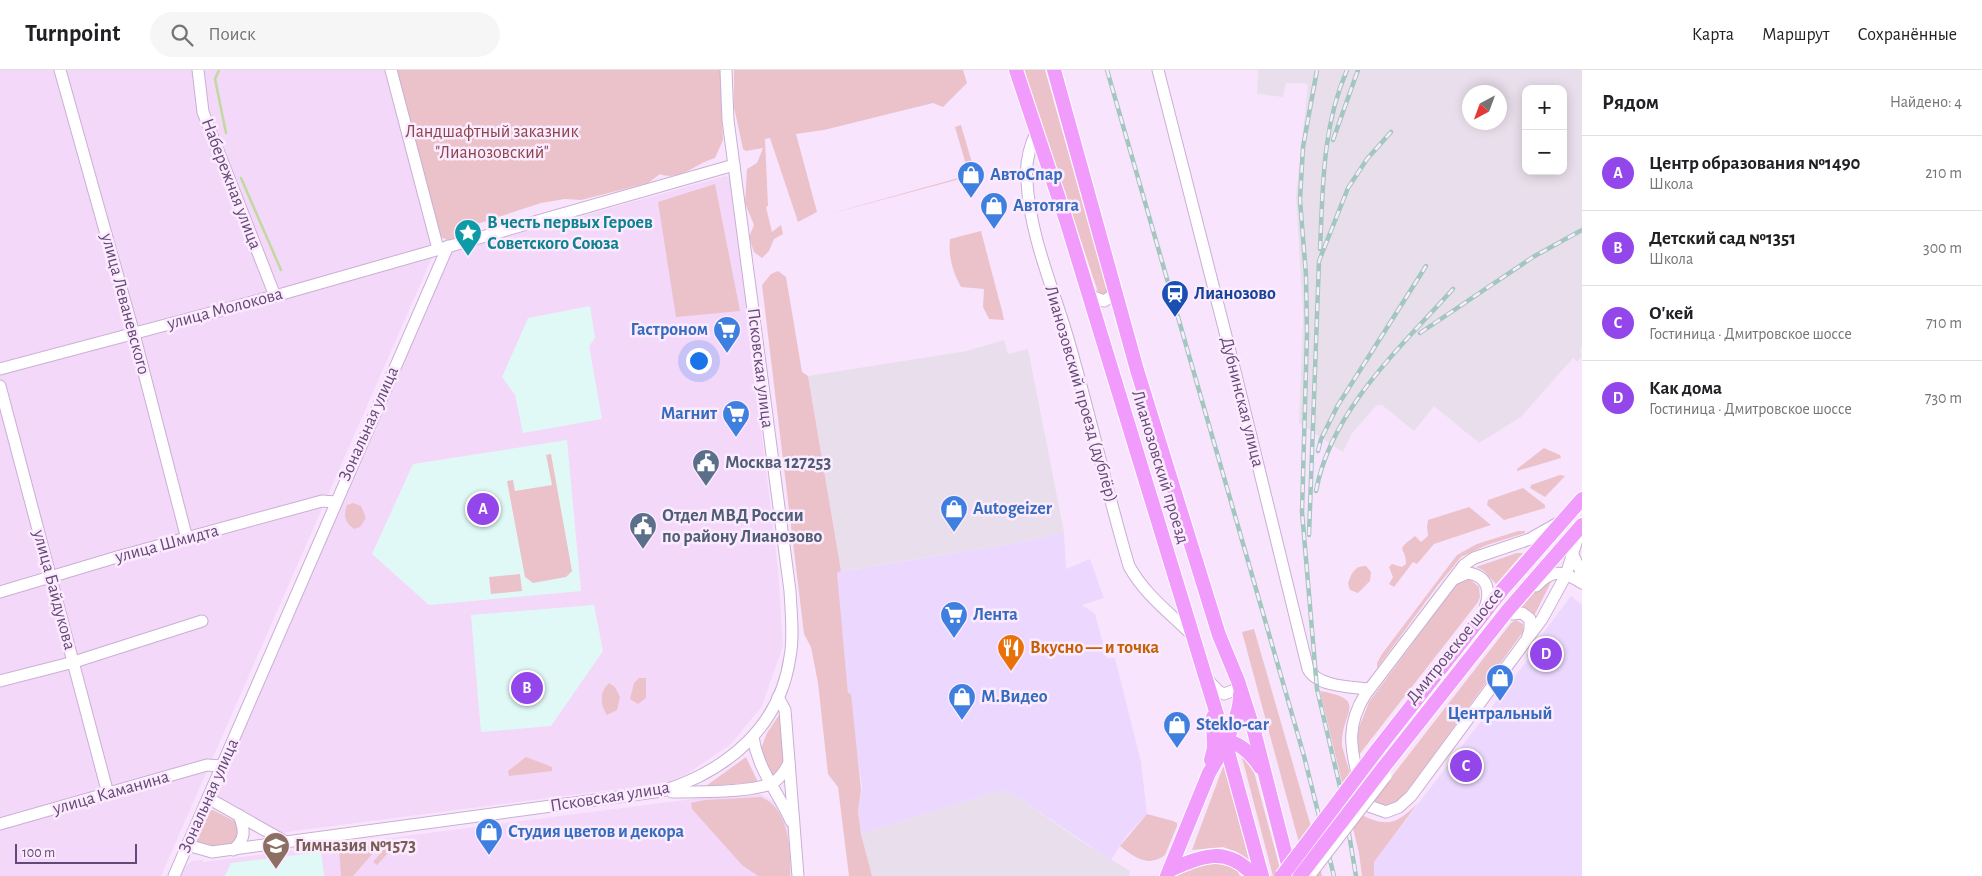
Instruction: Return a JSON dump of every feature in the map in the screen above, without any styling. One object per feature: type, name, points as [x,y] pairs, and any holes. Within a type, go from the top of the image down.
[{"type":"main road","name":"Лианозовский проезд","points":[[1016,70],[1086,288],[1213,704],[1220,744]]},
{"type":"main road","name":"Лианозовский проезд","points":[[1054,70],[1113,286],[1208,603],[1239,683],[1291,876]]},
{"type":"main road","name":"Дмитровское шоссе","points":[[1282,876],[1483,614],[1582,499]]},
{"type":"main road","name":"Дмитровское шоссе","points":[[1300,876],[1385,772],[1508,610],[1581,527]]},
{"type":"main road","points":[[1168,873],[1220,744],[1238,708],[1239,683]]},
{"type":"main road","points":[[1220,744],[1232,742],[1249,753],[1264,771]]},
{"type":"main road","points":[[1220,744],[1262,876]]},
{"type":"main road","points":[[1168,873],[1203,857],[1222,856],[1236,861],[1254,876]]},
{"type":"street","name":"улица Леваневского","points":[[60,70],[134,334],[187,539]]},
{"type":"street","name":"Набережная улица","points":[[198,70],[203,112],[275,296]]},
{"type":"street","points":[[391,70],[443,247],[734,165]]},
{"type":"street","name":"Псковская улица","points":[[187,845],[205,852],[233,850],[284,841],[662,791],[704,775],[732,756],[753,738],[778,697],[790,658],[792,625],[790,591],[728,120],[726,70]]},
{"type":"street","name":"Дубнинская улица","points":[[1158,70],[1236,374],[1308,669],[1310,673],[1326,682],[1369,689]]},
{"type":"street","name":"Лианозовский проезд (дублёр)","points":[[1036,131],[1026,170],[1036,236],[1066,332],[1129,566],[1149,595],[1192,635]]},
{"type":"street","name":"улица Молокова","points":[[0,369],[275,296],[443,247]]},
{"type":"street","name":"Зональная улица","points":[[174,876],[336,502],[443,247]]},
{"type":"street","points":[[1086,288],[1092,297],[1104,301],[1112,296],[1113,286]]},
{"type":"street","name":"улица Байдукова","points":[[0,386],[108,794]]},
{"type":"street","name":"улица Шмидта","points":[[0,592],[322,501],[336,502]]},
{"type":"street","name":"Дмитровское шоссе","points":[[1526,640],[1410,796],[1399,807],[1386,812],[1375,810],[1365,802],[1351,749],[1354,718],[1369,689],[1458,570],[1474,558],[1530,539],[1563,520]]},
{"type":"street","points":[[1526,640],[1550,606],[1566,574],[1581,527]]},
{"type":"street","points":[[1572,553],[1582,574]]},
{"type":"street","points":[[1309,876],[1385,772],[1512,614],[1545,577],[1553,572],[1566,574],[1582,582]]},
{"type":"street","name":"Дмитровское шоссе","points":[[1447,585],[1468,573],[1481,578],[1490,593],[1483,614]]},
{"type":"street","points":[[1512,614],[1522,613],[1530,619],[1530,630],[1526,640]]},
{"type":"street","points":[[0,681],[74,662],[202,621]]},
{"type":"street","points":[[1204,675],[1212,686],[1224,694],[1235,690],[1239,683]]},
{"type":"street","points":[[778,697],[785,710],[798,876]]},
{"type":"street","points":[[753,738],[755,752],[795,832]]},
{"type":"street","points":[[662,791],[699,792],[752,788],[770,784],[783,774],[789,763]]},
{"type":"street","name":"улица Каманина","points":[[0,824],[207,765],[222,766]]},
{"type":"street","points":[[752,788],[772,796],[784,807]]},
{"type":"street","points":[[208,798],[284,841]]},
{"type":"street","points":[[233,850],[244,837],[244,827],[239,815]]},
{"type":"shaded area","points":[[0,70],[396,70],[441,237],[161,876],[0,876]]},
{"type":"shaded area","points":[[1258,70],[1582,70],[1582,347],[1580,350],[1582,357],[1577,362],[1573,358],[1521,417],[1479,443],[1434,406],[1414,431],[1382,405],[1377,405],[1352,433],[1343,452],[1299,423],[1303,316],[1296,195],[1308,86],[1305,83],[1286,83],[1283,97],[1257,94]]},
{"type":"shaded area","points":[[726,176],[731,179],[778,569],[783,646],[762,706],[731,744],[687,774],[665,783],[279,833],[220,799],[216,791],[448,253]]},
{"type":"shaded area","points":[[590,306],[595,338],[589,346],[602,419],[523,433],[515,395],[502,377],[528,318]]},
{"type":"shaded area","points":[[1004,340],[1008,354],[1028,349],[1064,532],[1012,544],[841,571],[808,376],[967,351]]},
{"type":"shaded area","points":[[567,440],[581,591],[429,605],[372,554],[413,464]]},
{"type":"shaded area","points":[[1064,532],[1066,569],[1090,559],[1104,598],[1082,605],[1095,614],[1107,658],[1115,658],[1141,762],[1147,814],[1127,835],[1111,860],[1019,798],[1002,790],[861,834],[858,811],[862,788],[848,693],[836,572],[1012,544]]},
{"type":"shaded area","points":[[1571,596],[1582,605],[1582,876],[1374,876],[1374,862],[1529,658],[1526,656]]},
{"type":"shaded area","points":[[594,605],[603,651],[551,726],[481,732],[471,615]]},
{"type":"shaded area","points":[[1002,790],[1019,798],[1081,841],[1130,871],[1129,876],[872,876],[861,834]]},
{"type":"shaded area","points":[[755,791],[782,809],[787,820],[791,843],[792,876],[180,876],[186,866],[192,861],[202,860],[204,862]]},
{"type":"shaded area","name":"Гимназия №1573","points":[[321,852],[324,876],[225,876],[231,863]]},
{"type":"green space","name":"Ландшафтный заказник \"Лианозовский\"","points":[[396,70],[720,70],[723,140],[715,158],[681,174],[667,176],[660,174],[648,183],[581,200],[565,199],[541,203],[474,225],[468,234],[451,242],[441,237]]},
{"type":"green space","points":[[734,70],[963,70],[967,83],[943,107],[933,103],[824,130],[796,134],[817,212],[798,222],[770,138],[765,139],[768,206],[766,207],[772,232],[781,225],[783,234],[774,239],[769,251],[762,258],[754,252],[749,237],[754,225],[745,203],[747,169],[757,163],[763,148],[746,151],[743,149],[734,107]]},
{"type":"green space","points":[[1024,70],[1045,70],[1108,294],[1106,296],[1099,295]]},
{"type":"green space","points":[[961,125],[975,173],[971,176],[822,216],[969,175],[955,127]]},
{"type":"green space","points":[[715,184],[740,311],[676,317],[658,202]]},
{"type":"green space","points":[[981,231],[1004,320],[989,319],[983,307],[984,289],[961,287],[952,264],[950,239]]},
{"type":"green space","points":[[778,271],[786,277],[802,372],[808,376],[841,571],[837,573],[848,693],[851,694],[861,790],[858,811],[861,834],[872,876],[849,876],[838,787],[828,774],[818,683],[811,647],[804,634],[762,285],[771,274]]},
{"type":"green space","points":[[1544,448],[1560,455],[1561,458],[1517,471],[1517,469]]},
{"type":"green space","points":[[551,454],[572,571],[566,577],[533,583],[525,577],[507,481],[513,480],[515,491],[552,485],[546,455]]},
{"type":"green space","points":[[1560,475],[1565,476],[1545,497],[1530,488],[1531,485]]},
{"type":"green space","points":[[1523,488],[1545,505],[1545,508],[1504,520],[1487,505],[1488,500]]},
{"type":"green space","points":[[353,503],[361,506],[366,518],[360,527],[354,529],[347,521],[345,515],[347,505]]},
{"type":"green space","points":[[1469,507],[1491,525],[1434,544],[1417,564],[1413,562],[1394,587],[1389,584],[1393,577],[1389,567],[1392,564],[1402,567],[1406,564],[1402,547],[1415,536],[1421,542],[1428,536],[1428,520]]},
{"type":"green space","points":[[1518,531],[1525,531],[1525,533],[1487,545],[1461,557],[1377,668],[1377,663],[1382,654],[1457,555],[1477,544]]},
{"type":"green space","points":[[1517,553],[1523,553],[1496,584],[1483,570],[1476,567]]},
{"type":"green space","points":[[1366,566],[1371,572],[1370,581],[1358,593],[1350,590],[1348,584],[1352,574],[1359,567]]},
{"type":"green space","points":[[520,574],[522,591],[491,594],[489,577]]},
{"type":"green space","points":[[1546,578],[1553,578],[1534,616],[1531,611],[1522,607]]},
{"type":"green space","points":[[1465,580],[1471,580],[1479,587],[1480,597],[1478,602],[1358,756],[1358,730],[1369,702],[1456,585]]},
{"type":"green space","points":[[1516,620],[1523,624],[1523,632],[1410,787],[1398,801],[1390,805],[1372,802],[1511,623]]},
{"type":"green space","points":[[1254,629],[1316,844],[1322,876],[1308,876],[1242,632]]},
{"type":"green space","points":[[639,678],[646,678],[646,698],[638,704],[630,699],[634,683]]},
{"type":"green space","points":[[609,683],[615,687],[620,697],[617,710],[607,715],[603,707],[602,694]]},
{"type":"green space","points":[[1320,691],[1336,695],[1349,703],[1342,746],[1362,815],[1379,821],[1392,821],[1404,815],[1418,803],[1374,862],[1374,876],[1362,876],[1359,853]]},
{"type":"green space","points":[[781,712],[785,761],[776,774],[772,774],[760,751],[767,733]]},
{"type":"green space","points":[[1240,750],[1252,765],[1282,876],[1273,876]]},
{"type":"green space","points":[[526,757],[552,767],[552,771],[509,776],[508,771]]},
{"type":"green space","points":[[746,757],[758,782],[706,786]]},
{"type":"green space","points":[[1223,767],[1225,767],[1249,860],[1237,852],[1223,847],[1192,850]]},
{"type":"green space","points":[[761,797],[770,802],[783,820],[789,842],[790,876],[758,876],[742,865],[692,809],[691,803],[705,800]]},
{"type":"green space","points":[[213,810],[236,822],[241,831],[232,847],[218,849],[196,844],[194,838],[207,811]]},
{"type":"green space","points":[[1147,814],[1177,823],[1165,855],[1153,861],[1141,860],[1120,846]]},
{"type":"green space","points":[[407,841],[408,851],[387,854],[377,865],[373,862],[390,842]]},
{"type":"green space","points":[[381,844],[353,876],[341,876],[339,849]]},
{"type":"green space","points":[[1217,859],[1240,869],[1238,872],[1240,876],[1177,876],[1184,869]]},
{"type":"waterway","points":[[219,70],[215,79],[226,133]]},
{"type":"waterway","points":[[241,178],[281,270]]},
{"type":"railway","points":[[1107,70],[1304,756],[1334,876]]},
{"type":"railway","points":[[1317,70],[1303,147],[1300,200],[1306,275],[1307,334],[1302,512],[1317,689],[1344,804],[1356,876]]},
{"type":"railway","points":[[1320,249],[1323,181],[1328,136],[1339,92],[1347,70]]},
{"type":"railway","points":[[1333,140],[1358,70]]},
{"type":"railway","points":[[1309,535],[1319,261],[1348,188],[1367,159],[1391,132]]},
{"type":"railway","points":[[1420,333],[1533,257],[1582,230]]},
{"type":"railway","points":[[1318,451],[1321,439],[1338,405],[1426,266]]},
{"type":"railway","points":[[1316,491],[1324,461],[1336,434],[1352,407],[1390,357],[1453,289]]},
{"type":"place","name":"АвтоСпар","points":[[971,199]]},
{"type":"place","name":"Автотяга","points":[[994,230]]},
{"type":"place","name":"В честь первых Героев Советского Союза","points":[[468,257]]},
{"type":"place","name":"Лианозово","points":[[1175,318]]},
{"type":"place","name":"Гастроном","points":[[727,354]]},
{"type":"place","name":"Магнит","points":[[736,438]]},
{"type":"place","name":"Москва 127253","points":[[706,487]]},
{"type":"place","name":"Центр образования №1490","points":[[483,509]]},
{"type":"place","name":"Autogeizer","points":[[954,533]]},
{"type":"place","name":"Отдел МВД России по району Лианозово","points":[[643,550]]},
{"type":"place","name":"Лента","points":[[954,639]]},
{"type":"place","name":"Как дома","points":[[1546,654]]},
{"type":"place","name":"Вкусно — и точка","points":[[1011,672]]},
{"type":"place","name":"Детский сад №1351","points":[[527,688]]},
{"type":"place","name":"Центральный","points":[[1500,702]]},
{"type":"place","name":"М.Видео","points":[[962,721]]},
{"type":"place","name":"Steklo-car","points":[[1177,749]]},
{"type":"place","name":"О'кей","points":[[1466,766]]},
{"type":"place","name":"Студия цветов и декора","points":[[489,856]]},
{"type":"place","name":"Гимназия №1573","points":[[276,870]]}]
